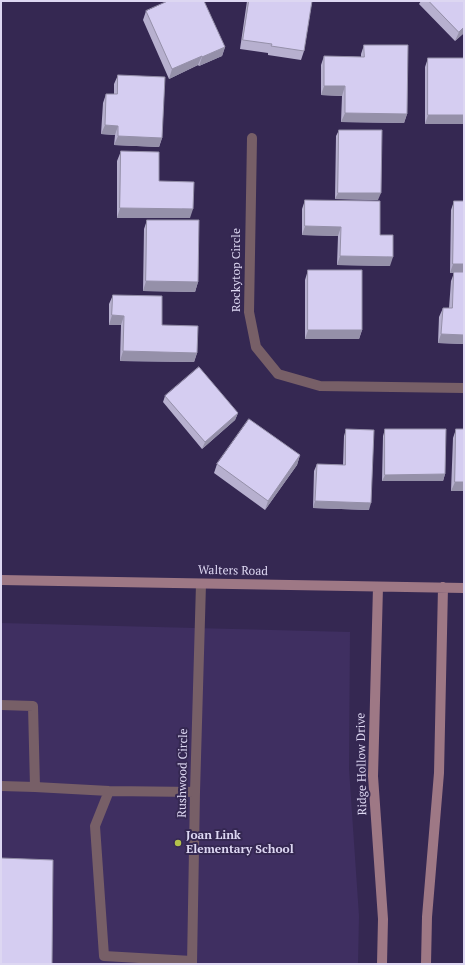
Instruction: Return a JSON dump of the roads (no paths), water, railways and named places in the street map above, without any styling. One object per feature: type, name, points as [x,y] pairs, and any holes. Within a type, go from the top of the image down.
[{"type":"street","name":"Rockytop Circle","points":[[252,138],[249,312],[256,347],[278,374],[320,386],[464,388]]},
{"type":"street","name":"Walters Road","points":[[1,580],[464,588]]},
{"type":"street","name":"Rushwood Circle","points":[[192,962],[201,584]]},
{"type":"street","name":"Ridge Hollow Drive","points":[[378,587],[373,776],[383,919],[382,964]]},
{"type":"street","points":[[426,964],[427,917],[439,773],[443,588]]},
{"type":"street","points":[[1,705],[33,706],[35,787]]},
{"type":"street","points":[[1,786],[109,791],[195,792]]},
{"type":"street","points":[[109,791],[95,826],[104,956],[192,962]]},
{"type":"place","name":"Joan Link Elementary School","points":[[178,843]]}]
